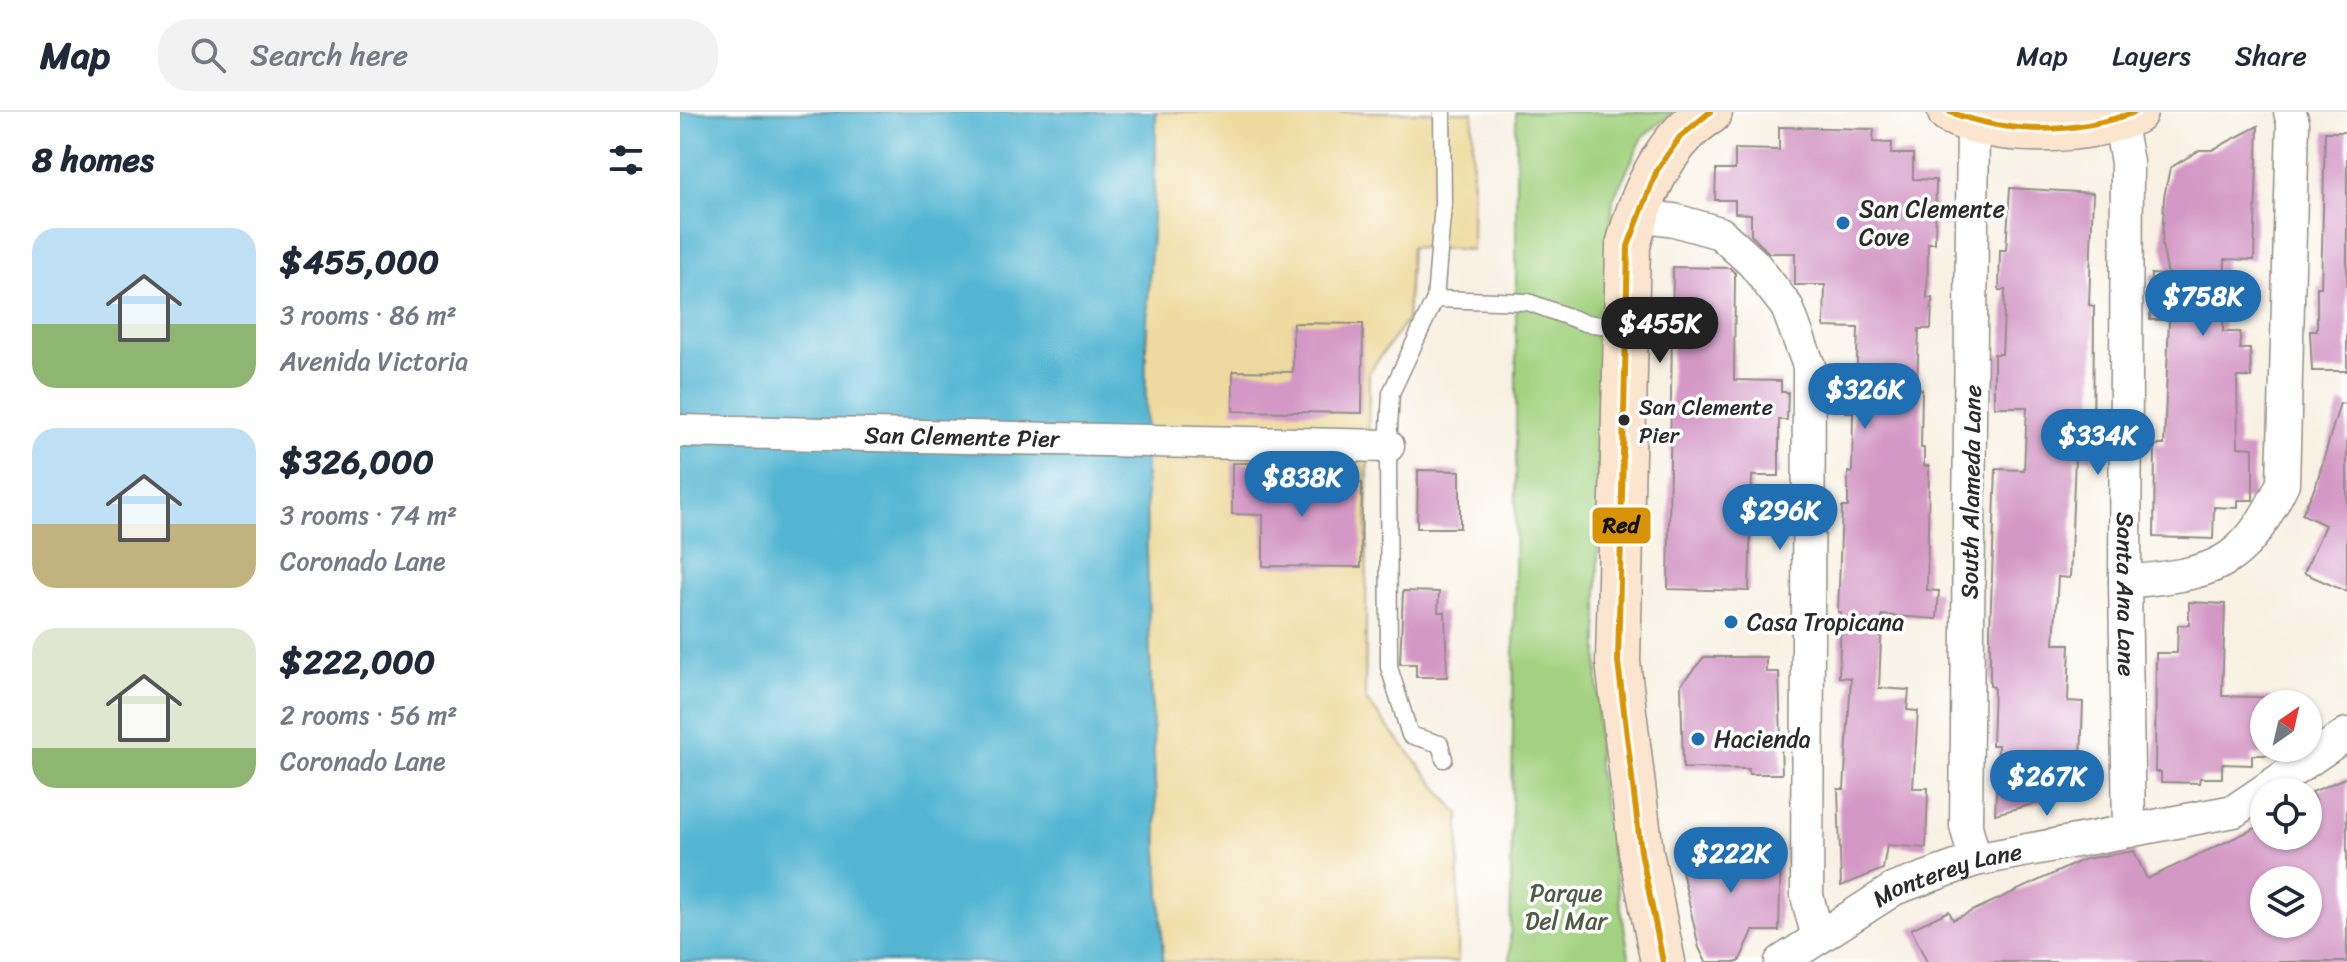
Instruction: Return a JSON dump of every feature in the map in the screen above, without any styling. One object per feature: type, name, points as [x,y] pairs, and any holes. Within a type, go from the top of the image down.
[{"type":"main road","points":[[1663,962],[1641,852],[1618,662],[1628,246],[1636,215],[1657,169],[1693,122],[1710,112]]},
{"type":"main road","points":[[1962,118],[2064,129],[2127,115]]},
{"type":"street","points":[[2125,582],[2184,576],[2227,561],[2263,525],[2283,483],[2293,123],[2290,112]]},
{"type":"street","name":"Santa Ana Lane","points":[[2127,115],[2125,582],[2129,831]]},
{"type":"street","name":"South Alameda Lane","points":[[1962,118],[1966,826],[1975,860]]},
{"type":"street","points":[[1636,215],[1674,220],[1720,233],[1753,263],[1787,307],[1809,366],[1807,896],[1818,938]]},
{"type":"street","name":"San Clemente Pier","points":[[680,431],[1388,446]]},
{"type":"street","name":"Monterey Lane","points":[[1781,962],[1894,889],[1975,860],[2234,811],[2347,734]]},
{"type":"lane","points":[[1442,112],[1443,204],[1435,299],[1391,393],[1388,446],[1389,667],[1410,735],[1440,744],[1444,759]]},
{"type":"lane","points":[[1435,299],[1528,302],[1585,323],[1627,329]]},
{"type":"green space","name":"Parque Del Mar","points":[[1516,112],[1673,112],[1643,137],[1613,199],[1598,379],[1598,769],[1630,962],[1510,962],[1516,487]]},
{"type":"sand","points":[[1156,112],[1473,112],[1472,250],[1411,247],[1407,320],[1369,372],[1365,699],[1459,814],[1458,962],[1163,962],[1146,502],[1146,349]]},
{"type":"water","points":[[680,112],[1156,112],[1146,349],[1146,502],[1163,962],[680,962]]},
{"type":"building","points":[[2258,126],[2254,260],[2225,259],[2223,332],[2240,332],[2240,349],[2250,349],[2251,377],[2237,377],[2238,447],[2253,448],[2253,500],[2238,500],[2238,508],[2214,507],[2213,539],[2154,537],[2155,445],[2164,445],[2169,320],[2150,320],[2151,274],[2168,275],[2162,245],[2164,197],[2170,168],[2200,150],[2212,150]]},
{"type":"building","points":[[1779,127],[1874,129],[1873,142],[1892,143],[1891,154],[1913,154],[1913,179],[1936,180],[1935,243],[1928,243],[1927,298],[1932,298],[1931,329],[1919,329],[1917,388],[1922,389],[1921,448],[1924,448],[1924,466],[1929,466],[1927,590],[1939,591],[1937,619],[1882,615],[1879,688],[1909,690],[1907,710],[1918,711],[1913,788],[1928,788],[1926,848],[1887,845],[1883,869],[1841,886],[1838,789],[1844,789],[1851,678],[1839,677],[1841,612],[1838,612],[1842,507],[1848,507],[1848,472],[1852,473],[1853,412],[1845,412],[1846,386],[1856,387],[1858,328],[1824,327],[1825,285],[1795,285],[1795,253],[1769,253],[1751,235],[1751,214],[1735,213],[1735,200],[1715,200],[1716,170],[1735,170],[1735,149],[1779,150]]},
{"type":"building","points":[[2325,132],[2347,132],[2347,371],[2312,371],[2310,331],[2317,331],[2317,287],[2321,287]]},
{"type":"building","points":[[2010,188],[2093,193],[2089,305],[2094,306],[2093,459],[2075,458],[2070,578],[2058,577],[2054,644],[2070,644],[2068,701],[2083,702],[2081,761],[2088,761],[2086,791],[2058,790],[2057,798],[1995,814],[1998,745],[1992,745],[1994,687],[1990,686],[1990,630],[1996,469],[2024,470],[2027,407],[1994,407],[1994,354],[2002,354],[2005,290],[1999,290],[2000,250],[2006,250]]},
{"type":"building","points":[[1673,267],[1730,268],[1735,273],[1734,380],[1781,381],[1781,392],[1788,392],[1787,420],[1779,420],[1779,476],[1752,476],[1749,591],[1668,589]]},
{"type":"building","points":[[1293,323],[1363,324],[1362,413],[1233,411],[1233,371],[1293,372]]},
{"type":"building","points":[[2340,403],[2347,404],[2347,592],[2304,573],[2325,525],[2302,514],[2316,485]]},
{"type":"building","points":[[1232,463],[1262,463],[1261,482],[1362,483],[1361,567],[1263,566],[1263,515],[1232,514]]},
{"type":"building","points":[[1418,470],[1460,471],[1460,528],[1417,528]]},
{"type":"building","points":[[1403,591],[1439,592],[1438,612],[1445,612],[1447,677],[1416,677],[1416,664],[1400,664]]},
{"type":"building","points":[[2189,602],[2225,604],[2222,696],[2250,697],[2252,765],[2222,764],[2222,778],[2200,778],[2199,783],[2161,782],[2161,772],[2155,772],[2156,653],[2177,653],[2178,625],[2189,625]]},
{"type":"building","points":[[1704,657],[1766,657],[1766,672],[1779,672],[1782,774],[1749,774],[1749,769],[1683,768],[1681,684]]},
{"type":"building","points":[[2347,777],[2347,962],[1927,962],[1911,929],[1949,911],[1953,920],[2085,859],[2134,851],[2147,879],[2250,831],[2250,850],[2322,850],[2322,788]]},
{"type":"building","points":[[1681,844],[1781,846],[1779,931],[1753,931],[1739,962],[1706,962],[1699,948],[1678,853],[1682,852]]},
{"type":"transit line","name":"Red","points":[[1663,962],[1641,852],[1618,662],[1628,246],[1657,170],[1680,137],[1710,112]]},
{"type":"transit line","name":"Red","points":[[1950,112],[1996,125],[2042,129],[2089,125],[2135,112]]},
{"type":"place","name":"San Clemente Cove","points":[[1843,223]]},
{"type":"place","name":"San Clemente Pier","points":[[1624,420]]},
{"type":"place","name":"Casa Tropicana","points":[[1731,622]]},
{"type":"place","name":"Hacienda","points":[[1698,739]]}]
